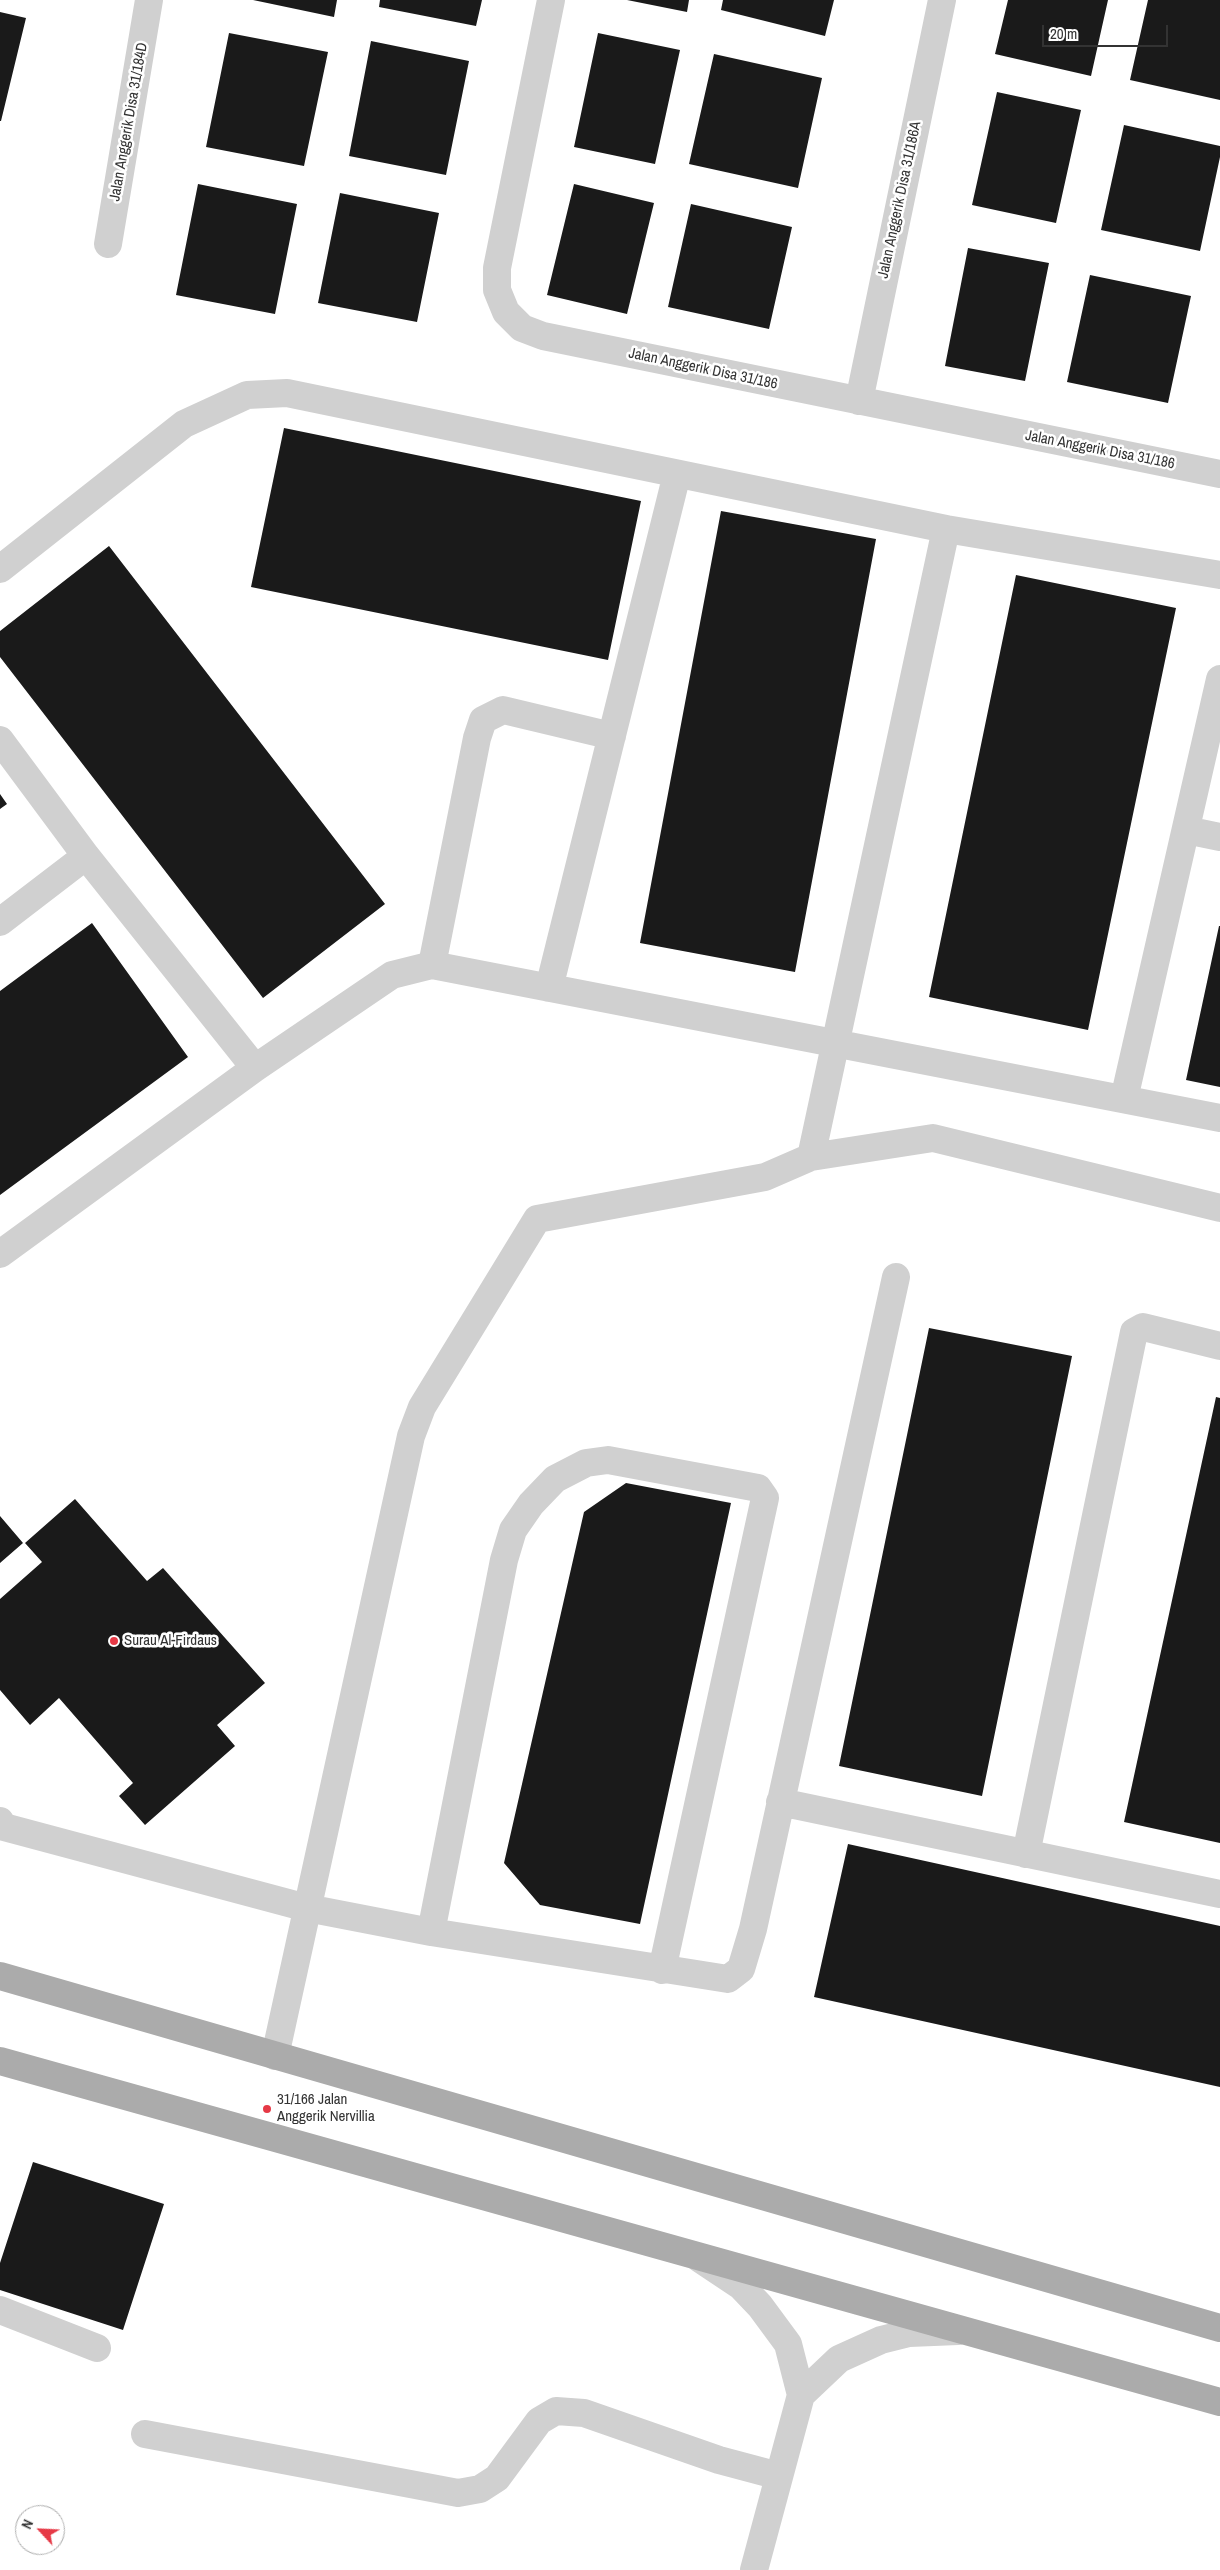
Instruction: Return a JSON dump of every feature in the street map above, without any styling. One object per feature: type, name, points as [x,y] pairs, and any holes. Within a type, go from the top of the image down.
[{"type":"main road","points":[[0,1976],[1220,2328]]},
{"type":"main road","points":[[0,2061],[1220,2402]]},
{"type":"street","name":"Jalan Anggerik Disa 31/184D","points":[[108,244],[149,0]]},
{"type":"street","name":"Jalan Anggerik Disa 31/186","points":[[551,0],[497,268],[497,290],[506,312],[522,328],[544,336],[1220,474]]},
{"type":"street","name":"Jalan Anggerik Disa 31/186A","points":[[859,401],[942,0]]},
{"type":"street","points":[[0,569],[184,424],[247,395],[287,393],[946,529],[1220,575]]},
{"type":"street","points":[[549,988],[677,474]]},
{"type":"street","points":[[811,1157],[946,529]]},
{"type":"street","points":[[1124,1099],[1220,679]]},
{"type":"street","points":[[432,965],[477,738],[483,720],[503,710],[612,736]]},
{"type":"street","points":[[0,740],[86,856],[255,1068]]},
{"type":"street","points":[[1186,830],[1220,837]]},
{"type":"street","points":[[0,922],[86,856]]},
{"type":"street","points":[[0,1254],[255,1068],[392,975],[432,965],[1220,1118]]},
{"type":"street","points":[[274,2056],[411,1436],[422,1406],[537,1218],[765,1177],[811,1157],[933,1138],[1220,1208]]},
{"type":"street","points":[[0,1821],[4,1827],[307,1908],[431,1932],[728,1979],[741,1969],[753,1929],[896,1276]]},
{"type":"street","points":[[1026,1854],[1134,1332],[1144,1327],[1220,1346]]},
{"type":"street","points":[[431,1932],[504,1560],[513,1530],[531,1504],[555,1479],[586,1463],[608,1460],[758,1488],[765,1498],[662,1970]]},
{"type":"street","points":[[780,1802],[1220,1894]]},
{"type":"street","points":[[694,2255],[741,2286],[760,2306],[788,2344],[801,2396],[754,2570]]},
{"type":"street","points":[[0,2310],[97,2348]]},
{"type":"street","points":[[801,2396],[839,2359],[882,2340],[909,2333],[964,2331]]},
{"type":"street","points":[[144,2434],[458,2493],[480,2489],[497,2478],[539,2421],[556,2411],[584,2412],[719,2460],[779,2476]]},
{"type":"building","points":[[253,0],[337,0],[334,17]]},
{"type":"building","points":[[380,0],[482,0],[476,26],[379,7]]},
{"type":"building","points":[[627,0],[689,0],[687,12]]},
{"type":"building","points":[[723,0],[834,0],[825,36],[721,10]]},
{"type":"building","points":[[1008,0],[1108,0],[1091,76],[995,54]]},
{"type":"building","points":[[1148,0],[1220,0],[1220,100],[1130,80]]},
{"type":"building","points":[[0,12],[26,18],[1,121],[0,121]]},
{"type":"building","points":[[229,33],[328,52],[304,166],[206,147]]},
{"type":"building","points":[[598,33],[680,50],[655,164],[574,147]]},
{"type":"building","points":[[371,41],[469,61],[446,175],[349,156]]},
{"type":"building","points":[[714,54],[822,78],[798,188],[689,164]]},
{"type":"building","points":[[997,92],[1081,110],[1056,223],[972,205]]},
{"type":"building","points":[[1124,125],[1220,146],[1220,157],[1200,251],[1101,230]]},
{"type":"building","points":[[198,184],[297,204],[275,314],[176,295]]},
{"type":"building","points":[[574,184],[654,203],[627,314],[547,295]]},
{"type":"building","points":[[340,193],[439,213],[417,322],[318,303]]},
{"type":"building","points":[[691,204],[792,227],[769,329],[668,307]]},
{"type":"building","points":[[968,248],[1049,263],[1025,381],[945,366]]},
{"type":"building","points":[[1090,275],[1191,296],[1168,403],[1067,382]]},
{"type":"building","points":[[284,428],[641,501],[608,660],[251,587]]},
{"type":"building","points":[[721,511],[876,539],[795,972],[640,943]]},
{"type":"building","points":[[109,546],[385,904],[263,998],[0,657],[0,631]]},
{"type":"building","points":[[1016,575],[1176,608],[1088,1030],[929,997]]},
{"type":"building","points":[[0,794],[7,804],[0,809]]},
{"type":"building","points":[[92,923],[188,1057],[0,1195],[0,991]]},
{"type":"building","points":[[1220,926],[1220,1087],[1186,1080]]},
{"type":"building","points":[[929,1328],[1072,1356],[982,1796],[839,1766]]},
{"type":"building","points":[[1216,1397],[1220,1398],[1220,1843],[1124,1822]]},
{"type":"building","points":[[626,1483],[731,1503],[640,1924],[540,1905],[504,1863],[584,1512]]},
{"type":"building","name":"Surau Al-Firdaus","points":[[75,1499],[147,1581],[163,1568],[265,1683],[217,1725],[235,1746],[145,1825],[119,1796],[133,1783],[59,1698],[30,1725],[0,1690],[0,1599],[42,1562],[25,1543]]},
{"type":"building","points":[[0,1516],[23,1543],[0,1563]]},
{"type":"building","points":[[848,1844],[1220,1926],[1220,2087],[814,1997]]},
{"type":"building","points":[[33,2162],[164,2204],[123,2330],[0,2290],[0,2263]]},
{"type":"place","name":"Surau Al-Firdaus","points":[[114,1641]]},
{"type":"place","name":"31/166 Jalan Anggerik Nervillia","points":[[267,2109]]}]
